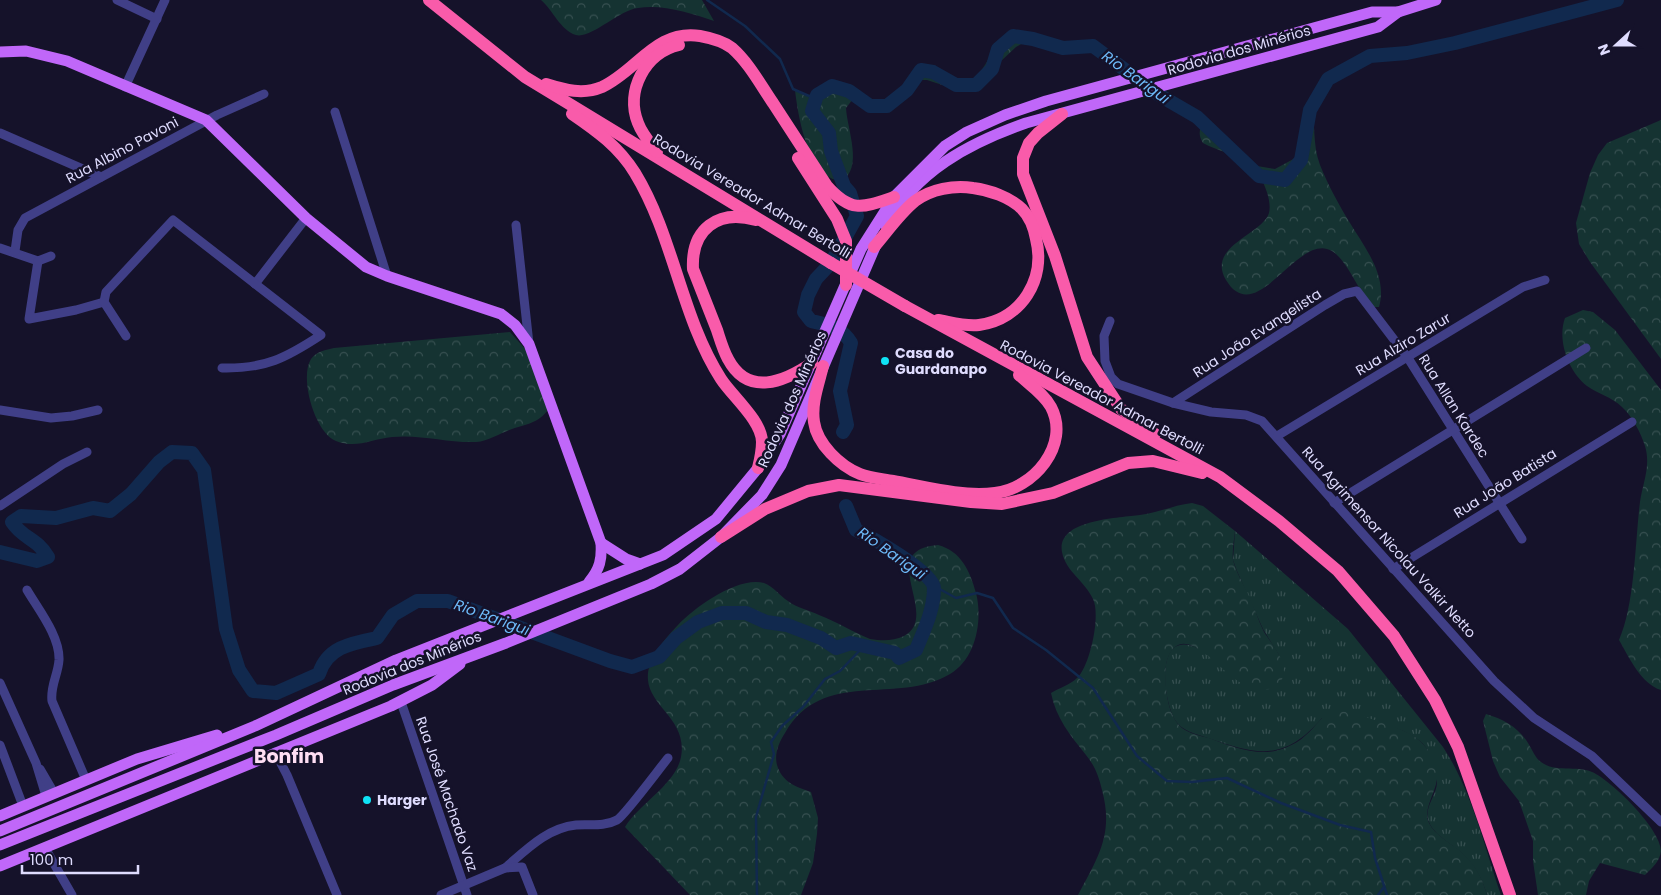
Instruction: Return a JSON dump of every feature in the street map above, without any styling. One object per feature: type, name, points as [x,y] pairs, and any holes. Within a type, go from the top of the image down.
[{"type":"highway","name":"Rodovia Vereador Admar Bertolli","points":[[429,0],[525,77],[766,222],[798,244],[905,306],[1220,477],[1279,521],[1338,571],[1394,636],[1435,700],[1458,747],[1510,895]]},
{"type":"highway","points":[[525,77],[572,91],[589,90],[602,86],[615,78],[654,46],[670,38],[690,34],[712,38],[731,47],[748,66],[827,186],[838,198],[848,205],[860,207],[894,197]]},
{"type":"highway","points":[[664,160],[646,139],[638,123],[634,105],[637,81],[645,67],[670,47],[689,42],[708,44],[726,54],[741,70],[837,219],[846,241],[846,285]]},
{"type":"highway","points":[[525,77],[611,141],[635,173],[648,199],[707,353],[722,380],[756,423],[762,440],[758,468]]},
{"type":"highway","points":[[1062,114],[1038,133],[1029,143],[1024,158],[1023,174],[1055,256],[1087,357],[1121,409],[1220,477]]},
{"type":"highway","points":[[874,246],[915,201],[935,191],[960,186],[984,189],[1021,208],[1033,226],[1040,253],[1038,274],[1029,294],[1010,314],[978,325],[927,318]]},
{"type":"highway","points":[[766,222],[743,216],[716,220],[703,230],[697,242],[693,254],[693,269],[728,359],[740,374],[756,382],[772,383],[792,377],[819,361]]},
{"type":"highway","points":[[819,361],[814,401],[814,423],[825,446],[841,464],[861,475],[954,492],[996,493],[1018,486],[1038,473],[1052,451],[1056,425],[1051,408],[1041,394],[998,358]]},
{"type":"highway","points":[[721,537],[765,509],[808,491],[838,485],[971,502],[1002,504],[1054,493],[1128,463],[1153,461],[1220,477]]},
{"type":"main road","name":"Rodovia dos Minérios","points":[[0,846],[393,686],[559,622],[680,569],[721,537],[762,494],[781,465],[819,361],[833,314],[861,249],[894,197],[945,146],[966,132],[1005,115],[1046,101],[1372,12],[1398,12],[1436,0]]},
{"type":"main road","name":"Rodovia dos Minérios","points":[[0,831],[255,726],[396,660],[640,564],[663,554],[716,520],[758,468],[780,434],[819,361],[844,321],[874,246],[890,217],[916,184],[937,166],[989,136],[1026,123],[1120,99],[1378,27],[1398,12]]},
{"type":"main road","points":[[1,54],[26,51],[67,61],[206,120],[306,218],[346,253],[366,267],[387,276],[501,314],[515,325],[529,344],[601,542],[602,558],[597,572],[588,584]]},
{"type":"main road","points":[[601,542],[626,559],[640,564]]},
{"type":"main road","points":[[0,866],[400,702],[432,686],[468,658]]},
{"type":"main road","points":[[0,816],[137,759],[202,739],[255,726]]},
{"type":"street","points":[[117,0],[158,19]]},
{"type":"street","points":[[126,87],[165,0]]},
{"type":"street","name":"Rua Albino Pavoni","points":[[15,251],[18,230],[25,218],[206,120],[264,94]]},
{"type":"street","points":[[335,112],[387,276]]},
{"type":"street","points":[[0,133],[101,177]]},
{"type":"street","points":[[255,284],[306,218]]},
{"type":"street","points":[[126,336],[104,302],[106,292],[172,220],[321,335],[293,353],[255,368],[222,368]]},
{"type":"street","points":[[516,224],[529,344]]},
{"type":"street","points":[[0,248],[15,251],[38,261],[51,256]]},
{"type":"street","points":[[38,261],[29,319],[104,302]]},
{"type":"street","name":"Rua Alziro Zarur","points":[[1277,436],[1523,287],[1544,280]]},
{"type":"street","name":"Rua Allan Kardec","points":[[1356,291],[1408,358],[1522,539]]},
{"type":"street","name":"Rua João Evangelista","points":[[1174,403],[1325,305],[1344,294],[1356,291]]},
{"type":"street","name":"Rua Agrimensor Nicolau Valkir Netto","points":[[1110,321],[1104,336],[1105,361],[1111,377],[1118,384],[1174,403],[1211,412],[1246,415],[1262,421],[1393,569],[1516,702],[1534,718],[1592,756],[1661,822]]},
{"type":"street","points":[[1334,503],[1586,348]]},
{"type":"street","points":[[0,410],[51,418],[72,416],[98,410]]},
{"type":"street","name":"Rua João Batista","points":[[1393,569],[1632,422]]},
{"type":"street","points":[[0,506],[63,464],[87,452]]},
{"type":"street","points":[[27,590],[56,642],[59,659],[50,688],[52,701],[86,780]]},
{"type":"street","points":[[0,683],[4,704],[36,762],[50,794]]},
{"type":"street","name":"Rua José Machado Vaz","points":[[400,702],[468,895]]},
{"type":"street","points":[[0,745],[23,806]]},
{"type":"street","points":[[275,752],[287,775],[337,895]]},
{"type":"street","points":[[505,868],[538,840],[559,829],[576,825],[597,826],[618,819],[668,758]]},
{"type":"street","points":[[45,848],[72,895]]},
{"type":"street","points":[[441,895],[505,868],[522,866],[534,895]]},
{"type":"green space","points":[[541,0],[702,0],[714,21],[667,8],[647,7],[630,10],[589,33],[576,35],[565,29]]},
{"type":"green space","points":[[1012,37],[1030,39],[1016,47],[1001,61],[986,83],[975,92],[961,91],[927,80],[915,80],[923,71],[957,84],[974,83],[997,45]]},
{"type":"green space","points":[[834,87],[856,95],[846,108],[853,148],[852,167],[848,175],[841,181],[830,177],[820,169],[813,158],[802,129],[795,90],[815,98]]},
{"type":"green space","points":[[1311,101],[1316,149],[1320,165],[1338,202],[1374,263],[1380,284],[1381,296],[1379,307],[1373,307],[1367,301],[1340,258],[1334,252],[1327,249],[1314,250],[1301,257],[1262,289],[1249,294],[1237,292],[1226,280],[1222,268],[1223,258],[1237,242],[1264,221],[1270,210],[1262,180],[1251,165],[1275,169],[1299,156],[1308,105]]},
{"type":"green space","points":[[1205,119],[1251,165],[1203,143],[1200,134]]},
{"type":"green space","points":[[1661,120],[1661,359],[1590,262],[1579,244],[1576,223],[1590,173],[1598,155],[1607,143]]},
{"type":"green space","points":[[1583,310],[1593,312],[1615,330],[1661,390],[1661,690],[1647,682],[1631,662],[1619,640],[1628,609],[1634,572],[1640,502],[1647,467],[1647,453],[1639,430],[1626,411],[1614,401],[1587,386],[1580,380],[1570,364],[1563,345],[1562,336],[1565,318]]},
{"type":"green space","points":[[510,332],[527,351],[548,410],[540,418],[532,422],[476,442],[402,436],[350,444],[336,441],[328,436],[316,417],[308,391],[308,368],[313,356],[325,350]]},
{"type":"green space","points":[[1192,503],[1203,506],[1235,531],[1234,564],[1264,632],[1280,656],[1284,673],[1279,683],[1265,690],[1251,688],[1237,680],[1196,648],[1184,644],[1174,648],[1168,656],[1165,672],[1167,698],[1170,709],[1178,724],[1192,733],[1237,748],[1256,752],[1276,751],[1293,744],[1304,737],[1326,715],[1334,711],[1350,713],[1373,720],[1412,735],[1432,755],[1436,765],[1436,784],[1427,815],[1429,823],[1438,835],[1459,850],[1469,860],[1480,876],[1487,895],[1078,895],[1098,857],[1105,833],[1106,820],[1101,785],[1096,772],[1089,759],[1064,726],[1056,710],[1051,693],[1071,683],[1082,672],[1093,640],[1096,616],[1095,606],[1090,593],[1071,571],[1064,559],[1062,552],[1063,541],[1069,533],[1091,522],[1147,514]]},
{"type":"green space","points":[[1235,531],[1348,629],[1443,747],[1470,800],[1501,895],[1487,895],[1480,877],[1471,862],[1431,827],[1428,811],[1437,782],[1434,762],[1425,746],[1412,736],[1396,728],[1378,724],[1322,718],[1295,742],[1270,751],[1256,751],[1226,744],[1194,733],[1181,727],[1175,720],[1170,710],[1165,682],[1169,656],[1175,647],[1185,645],[1199,649],[1279,655],[1263,629],[1233,560]]},
{"type":"green space","points":[[938,545],[959,557],[971,577],[976,593],[979,615],[978,627],[966,659],[950,674],[929,683],[840,694],[819,700],[801,713],[779,744],[776,757],[779,771],[790,783],[811,792],[818,818],[813,863],[801,895],[690,895],[625,827],[631,818],[665,785],[678,767],[681,757],[682,744],[679,733],[650,690],[648,680],[650,665],[662,643],[686,618],[706,602],[730,588],[754,582],[767,584],[795,605],[870,639],[888,640],[900,638],[914,627],[916,614],[909,571],[911,559],[920,550]]},
{"type":"green space","points":[[1486,714],[1498,718],[1515,728],[1524,737],[1541,762],[1553,767],[1592,772],[1622,795],[1644,818],[1659,842],[1661,851],[1653,867],[1645,875],[1600,863],[1589,881],[1586,895],[1538,895],[1533,861],[1533,841],[1519,801],[1500,777],[1493,761],[1483,721]]},
{"type":"waterway","points":[[707,0],[745,26],[780,59],[793,89],[809,96],[817,95]]},
{"type":"waterway","name":"Rio Barigui","points":[[843,432],[847,425],[840,391],[851,343],[839,330],[811,321],[804,312],[808,295],[816,279],[831,263],[857,216],[850,193],[844,186],[831,151],[829,133],[812,111],[817,95],[832,86],[849,91],[870,106],[887,106],[907,90],[921,70],[933,72],[956,85],[976,85],[992,69],[998,49],[1013,36],[1033,39],[1063,48],[1093,46],[1159,95],[1197,117],[1259,176],[1285,180],[1301,160],[1310,110],[1328,79],[1370,56],[1407,53],[1455,43],[1617,0]]},
{"type":"waterway","name":"Rio Barigui","points":[[0,552],[37,561],[48,557],[39,546],[16,528],[12,522],[21,516],[56,518],[93,508],[110,511],[131,494],[159,462],[172,452],[192,453],[204,470],[226,629],[239,670],[253,691],[276,693],[319,674],[323,665],[334,652],[350,644],[377,638],[393,615],[417,601],[448,601],[610,661],[632,667],[659,657],[676,638],[698,622],[722,613],[746,613],[766,622],[787,625],[821,638],[836,648],[851,643],[895,653],[899,658],[916,650],[930,612],[934,588],[931,581],[913,564],[856,530],[846,506]]},
{"type":"waterway","points":[[934,586],[956,598],[977,593],[993,598],[1013,628],[1046,650],[1093,688],[1137,756],[1167,781],[1192,782],[1227,778],[1281,803],[1340,825],[1371,832],[1375,858],[1387,895]]},
{"type":"waterway","points":[[757,895],[756,817],[774,754],[771,742],[782,726],[803,707],[825,679],[840,671],[863,647]]},
{"type":"waterway","points":[[1378,895],[1384,887]]},
{"type":"place","name":"Casa do Guardanapo","points":[[885,361]]},
{"type":"place","name":"Harger","points":[[367,800]]},
{"type":"district","name":"Bonfim","points":[[289,756]]}]
